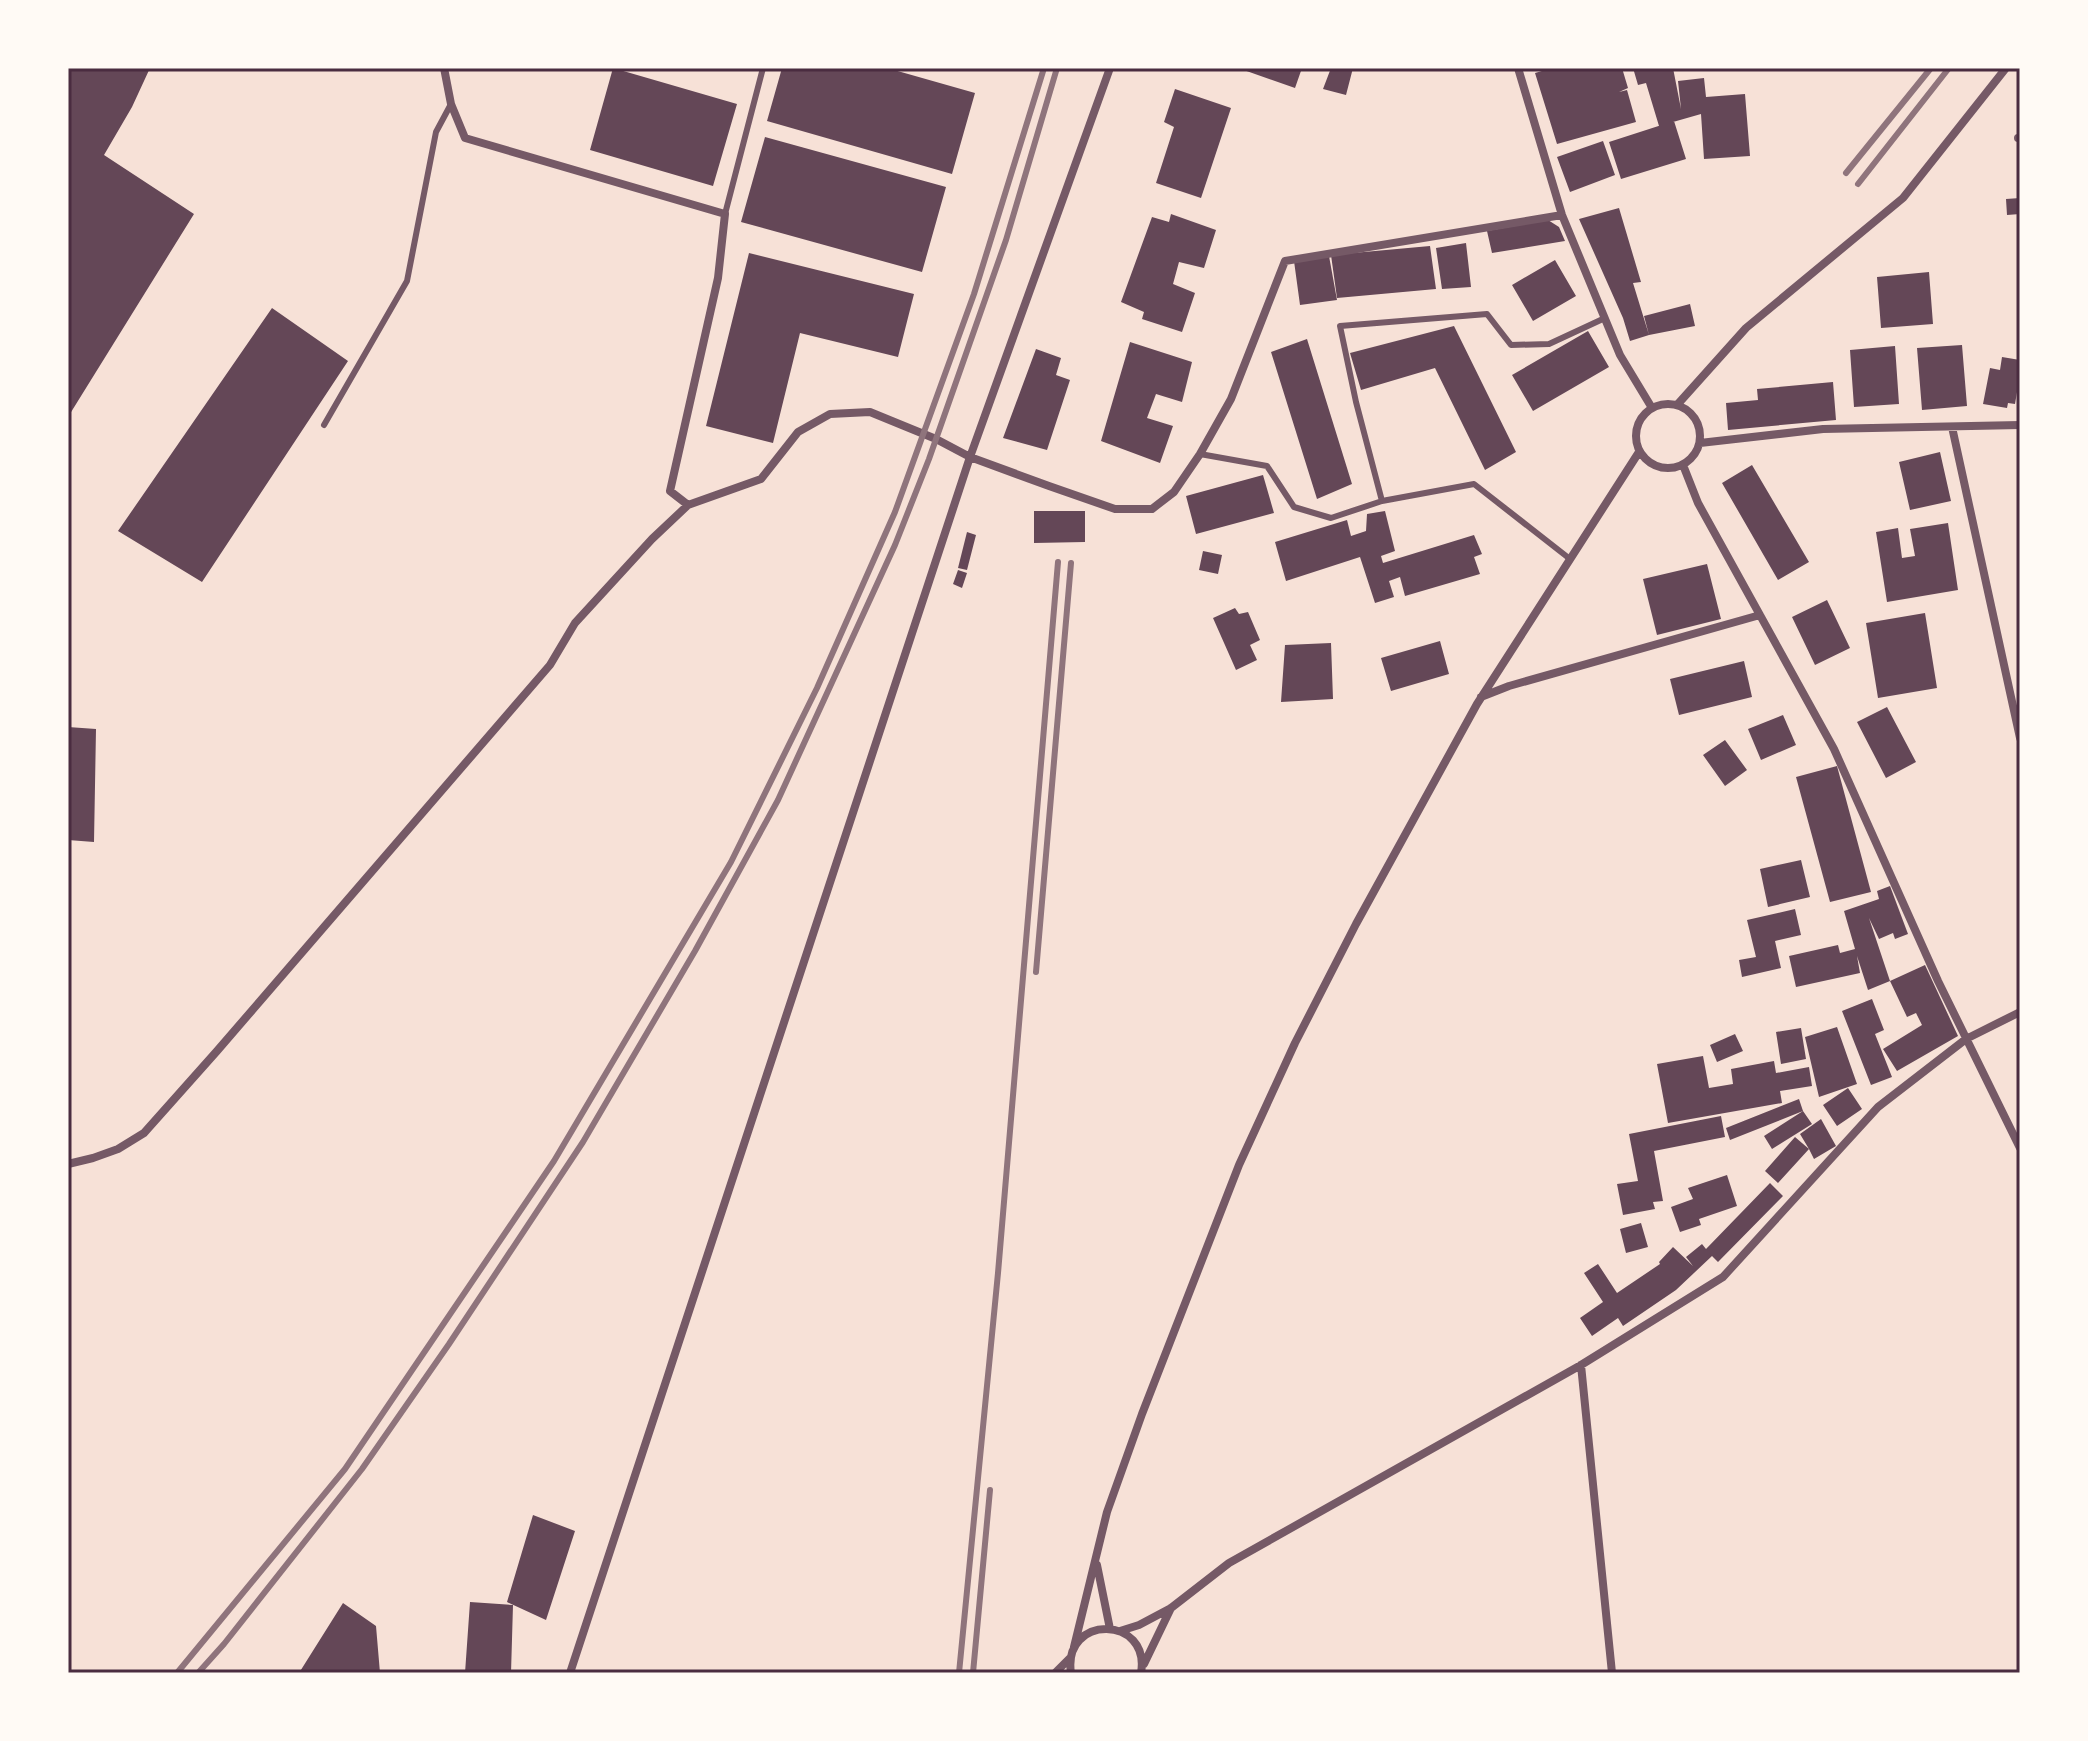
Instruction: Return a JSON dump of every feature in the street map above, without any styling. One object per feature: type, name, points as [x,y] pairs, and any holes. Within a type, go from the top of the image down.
[{"type":"street","points":[[444,68],[451,104],[465,138],[725,214],[718,278],[670,491],[688,505]]},
{"type":"street","points":[[570,1673],[970,457],[1110,68]]},
{"type":"street","points":[[1518,68],[1562,215],[1620,355],[1652,408]]},
{"type":"street","points":[[1677,405],[1746,328],[1903,198],[2006,68]]},
{"type":"street","points":[[68,1164],[118,1149],[144,1133],[550,665],[575,623],[652,539],[688,505],[761,479],[798,432],[830,414],[870,412],[936,439],[970,457],[1115,509],[1152,509],[1174,492],[1231,399],[1285,261],[1562,215]]},
{"type":"street","points":[[1663,404],[1677,405],[1693,416],[1700,443],[1683,465],[1671,469],[1660,468],[1649,463],[1639,452],[1636,429],[1640,419],[1652,408],[1663,404]]},
{"type":"street","points":[[1700,443],[1823,429],[2020,425]]},
{"type":"street","points":[[1952,427],[2020,738]]},
{"type":"street","points":[[1055,1673],[1070,1657],[1074,1647],[1107,1512],[1142,1414],[1239,1165],[1295,1043],[1356,924],[1481,698],[1639,452]]},
{"type":"street","points":[[1683,465],[1698,503],[1834,749],[1966,1039],[2020,1148]]},
{"type":"street","points":[[1481,698],[1509,686],[1760,615]]},
{"type":"street","points":[[1120,1631],[1171,1608],[1229,1563],[1581,1365],[1723,1277],[1878,1107],[1966,1039],[2020,1012]]},
{"type":"street","points":[[1581,1365],[1612,1673]]},
{"type":"street","points":[[1096,1560],[1110,1629]]},
{"type":"street","points":[[1142,1670],[1171,1608]]},
{"type":"street","points":[[1074,1647],[1089,1632],[1100,1629],[1120,1631],[1137,1645],[1142,1670]]},
{"type":"street","points":[[1070,1657],[1071,1673]]},
{"type":"lane","points":[[725,214],[763,68]]},
{"type":"lane","points":[[324,425],[407,281],[436,132],[451,104]]},
{"type":"lane","points":[[1382,501],[1340,326],[1487,314],[1511,345],[1549,344],[1605,318]]},
{"type":"lane","points":[[1200,454],[1267,466],[1294,507],[1331,518],[1382,501],[1474,484],[1570,559]]},
{"type":"building","points":[[68,68],[150,68],[104,155],[194,214],[68,417]]},
{"type":"building","points":[[613,68],[737,104],[713,186],[590,150]]},
{"type":"building","points":[[782,68],[887,68],[975,93],[952,174],[767,121]]},
{"type":"building","points":[[1238,68],[1302,68],[1295,88]]},
{"type":"building","points":[[1331,68],[1353,68],[1346,95],[1323,89]]},
{"type":"building","points":[[1552,68],[1622,68],[1628,88],[1619,92],[1627,90],[1636,122],[1557,144],[1535,73]]},
{"type":"building","points":[[1633,68],[1673,68],[1681,109],[1678,81],[1704,78],[1706,97],[1745,94],[1750,156],[1704,159],[1701,114],[1659,126],[1646,83],[1638,85]]},
{"type":"building","points":[[1175,89],[1231,108],[1201,198],[1156,183],[1174,127],[1164,122]]},
{"type":"building","points":[[1674,121],[1686,159],[1621,179],[1609,142]]},
{"type":"building","points":[[765,137],[946,187],[922,272],[741,222]]},
{"type":"building","points":[[1603,141],[1615,175],[1570,192],[1557,157]]},
{"type":"building","points":[[2020,198],[2020,214],[2007,215],[2006,199]]},
{"type":"building","points":[[1619,208],[1641,282],[1633,283],[1649,335],[1630,341],[1623,318],[1579,219]]},
{"type":"building","points":[[1171,214],[1216,230],[1204,268],[1179,262],[1173,284],[1195,293],[1182,332],[1142,319],[1144,312],[1121,302],[1152,217],[1169,222]]},
{"type":"building","points":[[1548,220],[1559,227],[1565,241],[1492,253],[1487,231]]},
{"type":"building","points":[[1466,243],[1471,287],[1442,289],[1436,248]]},
{"type":"building","points":[[1430,246],[1436,289],[1337,298],[1331,255]]},
{"type":"building","points":[[749,253],[914,294],[898,357],[800,333],[773,443],[706,426]]},
{"type":"building","points":[[1329,256],[1337,300],[1300,305],[1294,261]]},
{"type":"building","points":[[1555,260],[1576,296],[1533,321],[1512,285]]},
{"type":"building","points":[[1929,272],[1933,324],[1881,328],[1877,277]]},
{"type":"building","points":[[1690,304],[1695,326],[1649,335],[1644,316]]},
{"type":"building","points":[[272,308],[348,361],[202,582],[118,531]]},
{"type":"building","points":[[1454,326],[1516,452],[1485,470],[1435,368],[1361,390],[1350,353]]},
{"type":"building","points":[[1588,331],[1609,367],[1533,411],[1512,375]]},
{"type":"building","points":[[1307,339],[1352,484],[1317,499],[1271,352]]},
{"type":"building","points":[[1130,342],[1192,362],[1182,402],[1156,394],[1147,418],[1173,426],[1160,463],[1101,441]]},
{"type":"building","points":[[1962,345],[1967,406],[1922,410],[1917,348]]},
{"type":"building","points":[[1895,346],[1899,404],[1854,407],[1850,350]]},
{"type":"building","points":[[1036,349],[1061,358],[1056,375],[1070,380],[1047,450],[1003,438]]},
{"type":"building","points":[[2002,357],[2020,360],[2015,404],[2008,403],[2007,408],[1983,404],[1990,368],[2000,370]]},
{"type":"building","points":[[1833,382],[1836,420],[1728,430],[1726,403],[1758,400],[1757,389]]},
{"type":"building","points":[[1940,452],[1951,501],[1910,510],[1899,462]]},
{"type":"building","points":[[1752,465],[1809,562],[1778,580],[1722,483]]},
{"type":"building","points":[[1263,475],[1274,513],[1196,534],[1186,496]]},
{"type":"building","points":[[1034,511],[1085,511],[1085,542],[1034,543]]},
{"type":"building","points":[[1385,511],[1395,551],[1381,556],[1383,563],[1474,535],[1482,554],[1474,557],[1480,574],[1405,596],[1400,577],[1389,581],[1394,597],[1375,603],[1360,557],[1286,581],[1275,542],[1347,520],[1351,536],[1366,531],[1367,514]]},
{"type":"building","points":[[1948,523],[1958,590],[1887,602],[1876,532],[1898,528],[1902,558],[1915,556],[1910,529]]},
{"type":"building","points":[[967,532],[976,535],[967,570],[958,568]]},
{"type":"building","points":[[1203,551],[1222,555],[1218,574],[1199,570]]},
{"type":"building","points":[[1707,564],[1721,619],[1657,635],[1643,579]]},
{"type":"building","points":[[958,570],[967,573],[962,588],[953,584]]},
{"type":"building","points":[[1827,600],[1850,648],[1815,665],[1792,617]]},
{"type":"building","points":[[1235,608],[1239,614],[1248,612],[1260,640],[1250,645],[1257,660],[1236,670],[1213,618]]},
{"type":"building","points":[[1925,613],[1937,688],[1878,698],[1866,623]]},
{"type":"building","points":[[1440,641],[1449,674],[1391,691],[1381,658]]},
{"type":"building","points":[[1331,643],[1333,699],[1281,702],[1285,645]]},
{"type":"building","points":[[1744,661],[1752,697],[1679,715],[1670,679]]},
{"type":"building","points":[[1887,707],[1916,762],[1886,778],[1857,722]]},
{"type":"building","points":[[1783,715],[1796,745],[1761,760],[1748,729]]},
{"type":"building","points":[[68,727],[96,729],[94,842],[68,840]]},
{"type":"building","points":[[1725,740],[1747,770],[1725,786],[1703,755]]},
{"type":"building","points":[[1837,766],[1871,892],[1830,902],[1796,777]]},
{"type":"building","points":[[1801,860],[1810,897],[1768,907],[1760,869]]},
{"type":"building","points":[[1890,886],[1908,934],[1895,939],[1893,933],[1879,939],[1869,918],[1890,981],[1868,990],[1857,956],[1860,973],[1796,987],[1789,956],[1838,945],[1840,953],[1855,949],[1844,911],[1879,899],[1877,891]]},
{"type":"building","points":[[1795,909],[1801,935],[1775,941],[1781,968],[1742,977],[1739,960],[1756,957],[1747,920]]},
{"type":"building","points":[[1925,965],[1958,1036],[1897,1071],[1883,1049],[1922,1025],[1916,1013],[1907,1017],[1890,981]]},
{"type":"building","points":[[1872,999],[1884,1030],[1875,1034],[1892,1077],[1871,1085],[1842,1011]]},
{"type":"building","points":[[1837,1027],[1857,1084],[1819,1097],[1805,1037]]},
{"type":"building","points":[[1801,1028],[1806,1059],[1781,1064],[1776,1032]]},
{"type":"building","points":[[1735,1034],[1743,1051],[1717,1062],[1710,1045]]},
{"type":"building","points":[[1703,1056],[1709,1088],[1733,1084],[1731,1069],[1774,1061],[1776,1073],[1809,1067],[1812,1086],[1780,1091],[1782,1103],[1668,1123],[1657,1064]]},
{"type":"building","points":[[1848,1088],[1862,1109],[1837,1126],[1823,1105]]},
{"type":"building","points":[[1799,1099],[1803,1111],[1730,1140],[1726,1128]]},
{"type":"building","points":[[1803,1111],[1812,1124],[1772,1149],[1764,1136]]},
{"type":"building","points":[[1721,1116],[1725,1137],[1654,1151],[1663,1201],[1653,1202],[1655,1209],[1623,1215],[1617,1184],[1638,1181],[1629,1134]]},
{"type":"building","points":[[1821,1119],[1836,1146],[1814,1159],[1800,1134]]},
{"type":"building","points":[[1795,1137],[1809,1149],[1778,1183],[1765,1171]]},
{"type":"building","points":[[1727,1175],[1737,1206],[1699,1219],[1701,1225],[1680,1232],[1671,1207],[1693,1199],[1688,1188]]},
{"type":"building","points":[[1770,1183],[1783,1196],[1718,1262],[1712,1256],[1676,1290],[1623,1326],[1618,1318],[1592,1336],[1580,1318],[1603,1302],[1584,1273],[1598,1264],[1617,1293],[1660,1264],[1673,1247],[1693,1266],[1686,1257],[1702,1244],[1706,1249]]},
{"type":"building","points":[[1641,1223],[1648,1247],[1626,1253],[1620,1229]]},
{"type":"building","points":[[533,1515],[575,1531],[546,1620],[507,1602]]},
{"type":"building","points":[[470,1602],[513,1605],[511,1673],[465,1673]]},
{"type":"building","points":[[343,1603],[376,1626],[380,1673],[299,1673]]},
{"type":"railway","points":[[177,1673],[345,1469],[554,1161],[731,862],[817,688],[895,512],[974,294],[1044,68]]},
{"type":"railway","points":[[198,1673],[362,1469],[449,1344],[583,1142],[695,951],[778,800],[895,545],[929,459],[1006,240],[1057,68]]},
{"type":"railway","points":[[1846,173],[1931,68]]},
{"type":"railway","points":[[1858,184],[1949,68]]},
{"type":"railway","points":[[959,1673],[998,1273],[1058,562]]},
{"type":"railway","points":[[1036,972],[1071,563]]},
{"type":"railway","points":[[973,1673],[990,1490]]}]
